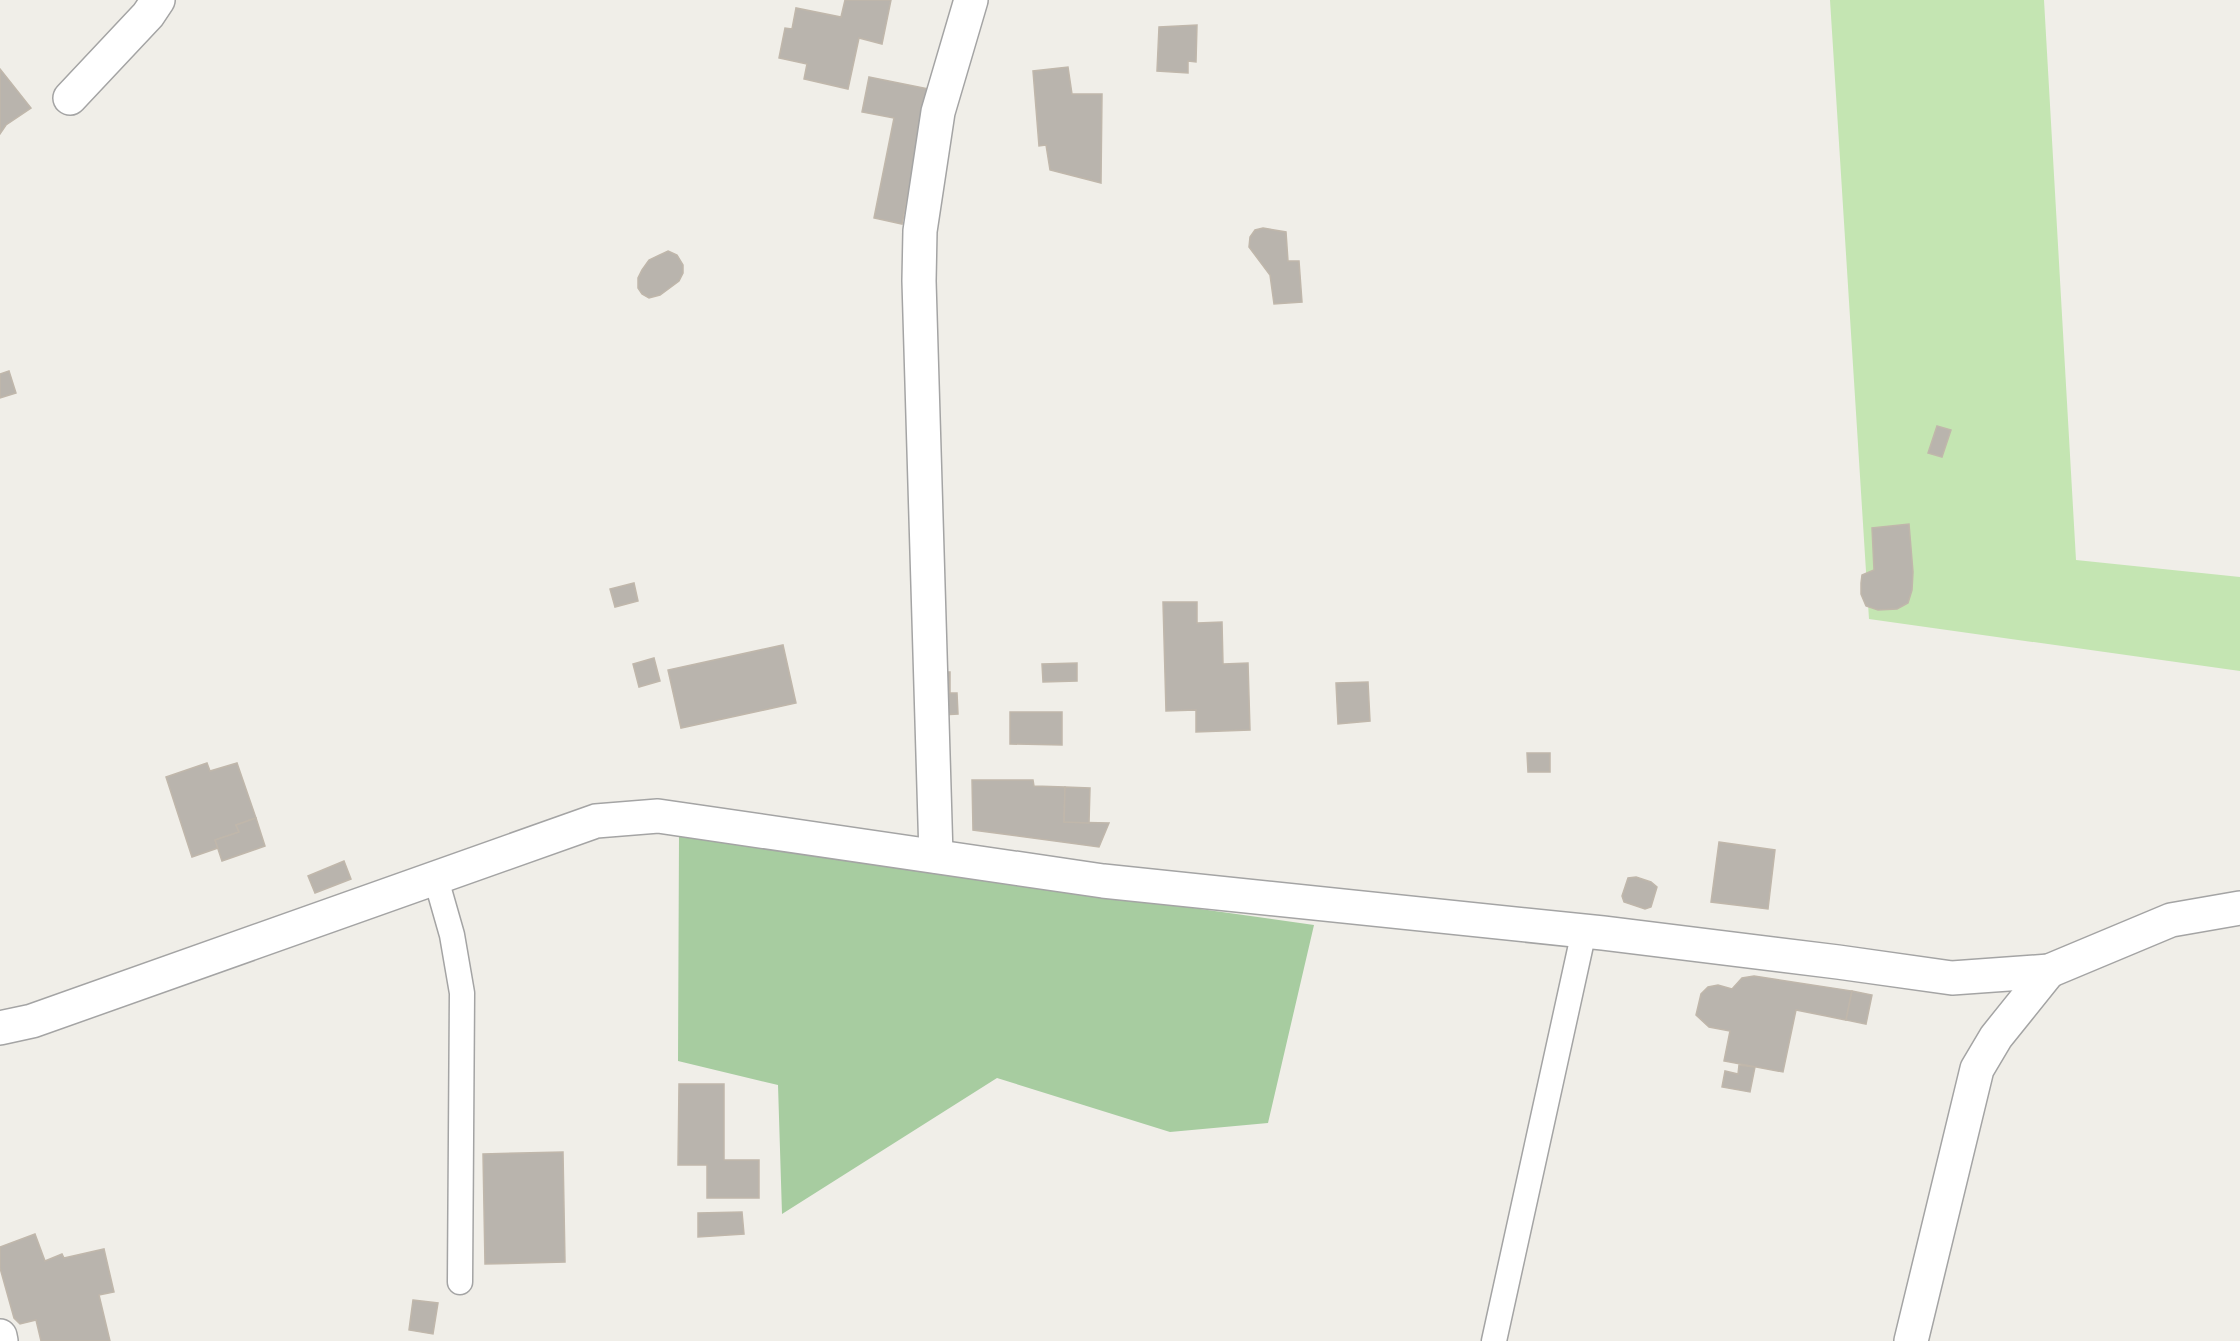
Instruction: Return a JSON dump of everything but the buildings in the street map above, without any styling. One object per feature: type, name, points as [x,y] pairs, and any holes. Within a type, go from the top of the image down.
[{"type":"street","points":[[70,98],[147,15],[158,0]]},
{"type":"street","points":[[936,855],[920,231],[938,112],[971,0]]},
{"type":"street","points":[[0,1028],[32,1021],[436,879],[596,820],[658,816],[1103,881],[1584,931],[1952,978],[2049,971],[2171,920],[2240,908]]},
{"type":"street","points":[[1911,1341],[1977,1069],[1996,1037],[2049,971]]},
{"type":"street","points":[[0,1336],[2,1341]]},
{"type":"lane","points":[[436,879],[452,935],[462,993],[460,1282]]},
{"type":"lane","points":[[1494,1341],[1584,931]]},
{"type":"green space","points":[[1830,0],[2044,0],[2076,560],[2240,577],[2240,671],[1869,619]]},
{"type":"green space","points":[[679,836],[1314,925],[1268,1123],[1170,1132],[997,1078],[782,1214],[778,1085],[678,1061]]}]
